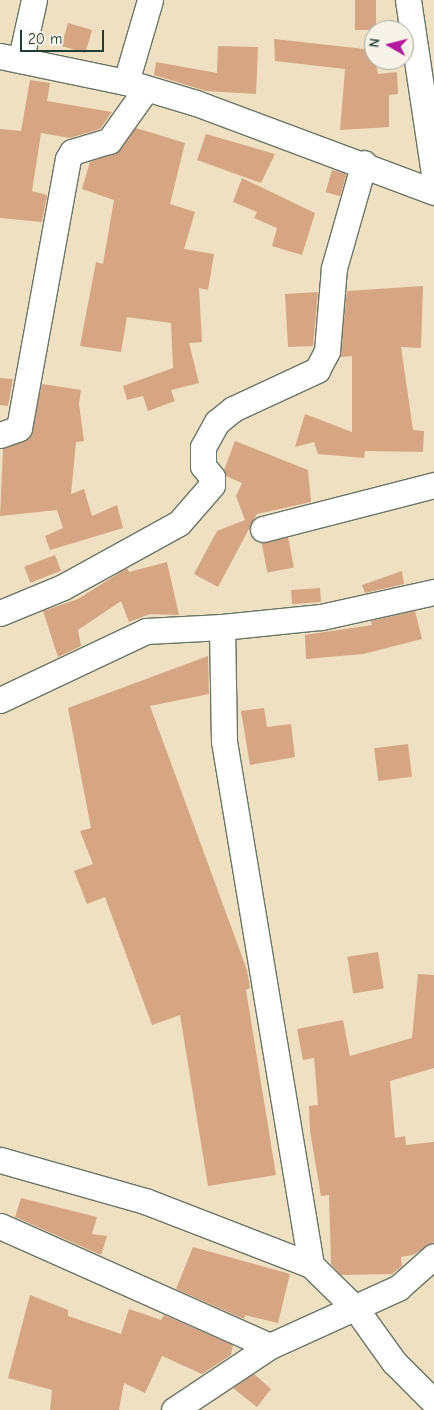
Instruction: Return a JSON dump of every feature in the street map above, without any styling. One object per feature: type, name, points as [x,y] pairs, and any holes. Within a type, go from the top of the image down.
[{"type":"street","points":[[34,0],[10,57],[136,86],[364,163],[434,192]]},
{"type":"street","points":[[0,435],[19,428],[68,159],[72,152],[109,141],[136,86],[150,0]]},
{"type":"street","points":[[418,13],[434,173]]},
{"type":"street","points":[[0,613],[63,587],[97,564],[179,523],[212,485],[212,477],[204,466],[203,447],[217,422],[233,409],[317,370],[327,351],[336,259],[364,163]]},
{"type":"street","points":[[263,529],[434,486]]},
{"type":"street","points":[[0,700],[146,631],[222,627],[321,617],[434,592]]},
{"type":"street","points":[[222,627],[224,741],[311,1265]]},
{"type":"street","points":[[0,1160],[145,1201],[311,1265],[356,1309],[394,1362],[434,1402]]},
{"type":"street","points":[[0,1226],[270,1346]]},
{"type":"street","points":[[174,1410],[270,1346],[356,1309],[398,1288],[434,1256]]},
{"type":"building","points":[[355,0],[376,0],[376,20],[364,20],[364,30],[355,30]]},
{"type":"building","points":[[68,23],[92,30],[85,53],[61,46]]},
{"type":"building","points":[[274,39],[364,49],[364,70],[377,70],[378,74],[397,72],[398,94],[389,95],[389,127],[340,130],[345,69],[275,61]]},
{"type":"building","points":[[218,46],[258,47],[256,94],[206,91],[154,75],[156,62],[217,73]]},
{"type":"building","points":[[30,80],[50,83],[47,101],[112,112],[100,129],[70,138],[41,133],[32,191],[47,195],[42,222],[0,218],[0,129],[21,131]]},
{"type":"building","points":[[136,128],[185,143],[170,204],[195,212],[184,249],[214,254],[208,290],[199,288],[202,342],[189,343],[199,383],[171,390],[175,401],[148,411],[143,396],[127,400],[123,386],[173,368],[171,323],[127,317],[121,352],[80,346],[96,262],[103,264],[114,200],[82,189],[90,162],[120,150]]},
{"type":"building","points":[[206,134],[275,154],[261,183],[197,160]]},
{"type":"building","points":[[332,170],[346,174],[340,196],[326,192]]},
{"type":"building","points":[[242,178],[315,213],[302,255],[272,246],[277,228],[254,218],[257,212],[233,202]]},
{"type":"building","points":[[423,286],[421,348],[401,347],[413,430],[424,431],[423,452],[365,451],[364,458],[318,454],[314,442],[295,447],[305,414],[352,432],[352,356],[340,357],[347,291]]},
{"type":"building","points":[[318,292],[313,346],[288,347],[285,294]]},
{"type":"building","points":[[0,378],[13,379],[8,406],[0,405]]},
{"type":"building","points":[[42,384],[81,390],[79,404],[84,441],[76,442],[71,494],[84,489],[92,516],[117,505],[123,528],[50,550],[45,536],[63,528],[57,510],[0,516],[3,449],[30,437]]},
{"type":"building","points":[[235,441],[308,470],[311,502],[257,514],[218,587],[194,574],[217,531],[245,520],[236,496],[242,483],[226,476],[224,470]]},
{"type":"building","points":[[288,537],[294,567],[267,573],[261,542]]},
{"type":"building","points":[[55,555],[61,571],[30,583],[24,567]]},
{"type":"building","points":[[167,562],[179,615],[150,614],[129,622],[121,601],[78,630],[81,646],[58,657],[43,611],[78,599],[127,568],[129,572]]},
{"type":"building","points":[[402,571],[404,584],[365,593],[362,585]]},
{"type":"building","points":[[320,588],[321,602],[292,604],[291,590]]},
{"type":"building","points":[[415,611],[422,639],[363,654],[306,659],[305,635],[372,625],[371,621]]},
{"type":"building","points":[[208,656],[209,694],[150,706],[247,970],[250,988],[246,990],[276,1175],[208,1186],[180,1015],[152,1025],[105,897],[87,904],[74,871],[93,864],[80,831],[91,828],[68,708]]},
{"type":"building","points":[[264,708],[267,727],[291,724],[295,757],[250,765],[241,711]]},
{"type":"building","points":[[408,744],[412,777],[378,781],[374,748]]},
{"type":"building","points":[[378,952],[384,989],[353,993],[347,957]]},
{"type":"building","points":[[418,974],[434,975],[434,1068],[390,1081],[395,1138],[405,1136],[406,1145],[434,1142],[434,1242],[413,1255],[401,1257],[402,1266],[392,1274],[341,1275],[331,1264],[329,1195],[321,1196],[310,1131],[309,1106],[318,1105],[314,1058],[303,1060],[297,1029],[343,1020],[350,1056],[412,1038]]},
{"type":"building","points":[[21,1198],[97,1217],[92,1234],[107,1236],[101,1255],[15,1217]]},
{"type":"building","points":[[193,1247],[290,1274],[278,1323],[245,1315],[244,1319],[176,1289]]},
{"type":"building","points":[[30,1295],[68,1310],[68,1316],[121,1334],[129,1309],[161,1320],[164,1315],[233,1345],[231,1355],[202,1374],[162,1356],[145,1393],[124,1383],[119,1410],[50,1410],[52,1390],[8,1378]]},
{"type":"building","points":[[254,1374],[271,1389],[257,1407],[233,1388]]}]
